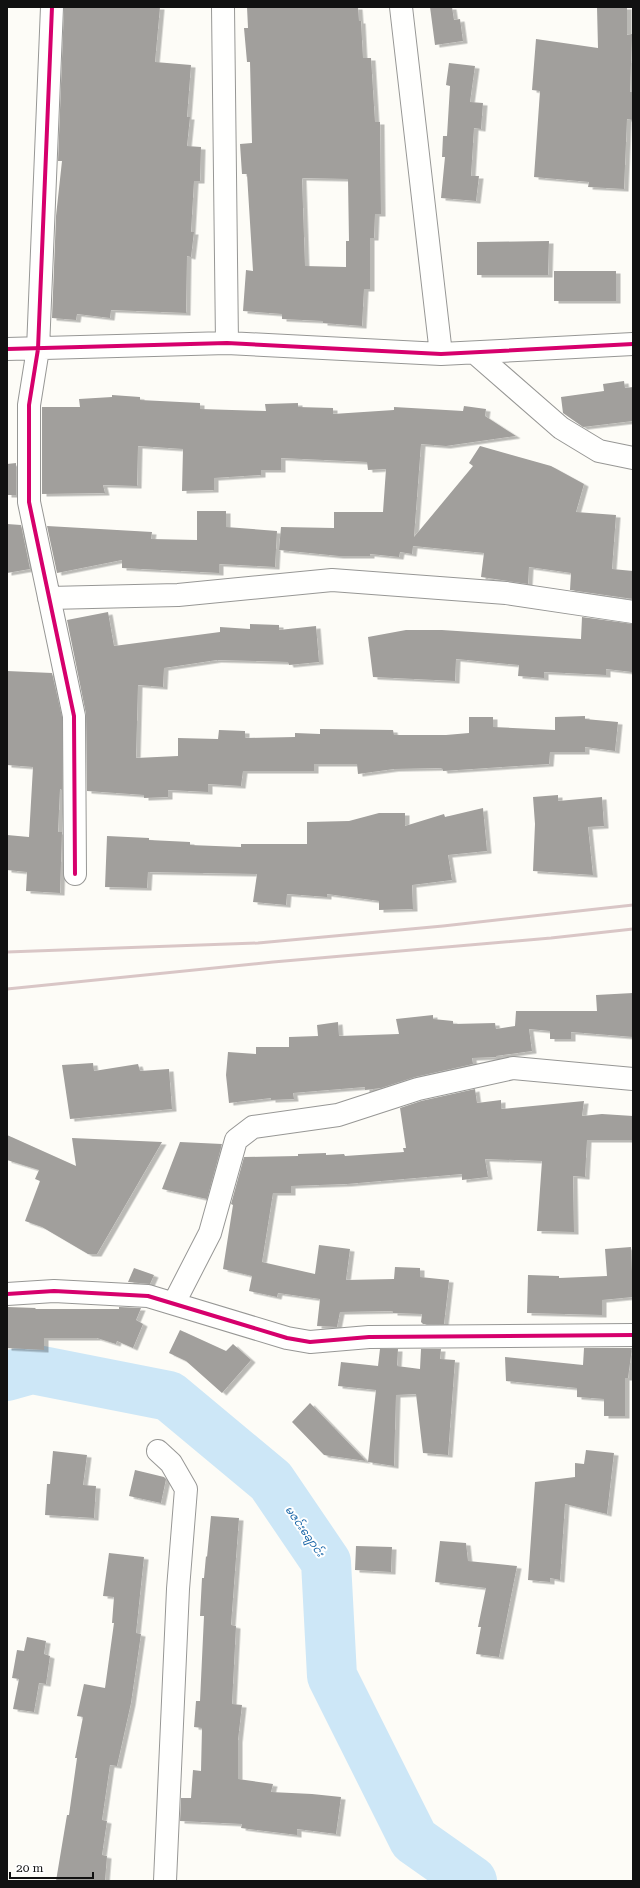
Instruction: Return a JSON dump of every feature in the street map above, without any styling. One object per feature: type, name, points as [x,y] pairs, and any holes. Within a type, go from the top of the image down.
[{"type":"street","points":[[52,7],[38,349],[29,405],[29,502],[74,716],[75,874]]},
{"type":"street","points":[[223,7],[227,343]]},
{"type":"street","points":[[401,7],[441,354]]},
{"type":"street","points":[[7,350],[227,343],[441,354],[633,344]]},
{"type":"street","points":[[475,353],[561,428],[599,451],[633,458]]},
{"type":"street","points":[[49,598],[178,595],[332,580],[506,594],[633,612]]},
{"type":"street","points":[[174,1303],[210,1233],[236,1140],[254,1127],[338,1115],[418,1089],[513,1068],[633,1079]]},
{"type":"street","points":[[7,1294],[94,1292],[148,1296],[287,1338],[310,1342],[369,1337],[633,1335]]},
{"type":"street","points":[[158,1451],[171,1463],[186,1489],[178,1589],[165,1881]]},
{"type":"building","points":[[64,7],[160,7],[155,62],[191,65],[187,117],[190,117],[187,146],[201,147],[200,181],[194,181],[191,232],[194,232],[191,257],[187,256],[186,313],[111,310],[110,318],[77,314],[76,320],[52,318],[56,216],[62,161],[58,161]]},
{"type":"building","points":[[247,7],[358,7],[359,21],[361,21],[363,58],[371,58],[375,122],[380,122],[381,214],[375,214],[374,238],[370,238],[370,289],[364,289],[362,326],[323,323],[323,321],[282,319],[282,314],[243,311],[246,270],[253,271],[247,174],[242,174],[240,144],[252,143],[250,62],[247,62],[244,28],[248,28]],"holes":[[[302,178],[348,179],[349,241],[346,241],[346,267],[305,266]]]},
{"type":"building","points":[[430,7],[452,7],[454,20],[460,19],[463,41],[435,45]]},
{"type":"building","points":[[597,7],[627,7],[627,35],[632,34],[630,92],[633,92],[633,120],[627,119],[624,189],[588,187],[589,182],[534,177],[540,91],[532,90],[536,39],[598,48]]},
{"type":"building","points":[[449,63],[475,66],[470,102],[483,103],[481,129],[474,128],[471,176],[479,176],[476,201],[441,198],[445,157],[442,157],[443,136],[447,136],[450,86],[446,85]]},
{"type":"building","points":[[549,241],[548,275],[477,275],[477,242]]},
{"type":"building","points":[[554,271],[616,271],[616,301],[554,301]]},
{"type":"building","points":[[624,381],[625,388],[633,387],[633,421],[583,427],[563,413],[561,397],[604,391],[603,384]]},
{"type":"building","points":[[112,395],[140,397],[140,400],[200,403],[200,409],[266,411],[265,404],[298,403],[298,407],[333,408],[333,414],[394,410],[394,407],[463,411],[464,406],[486,409],[485,416],[516,436],[446,446],[421,444],[414,537],[473,466],[469,463],[480,446],[551,466],[584,484],[576,512],[616,515],[612,569],[633,571],[633,599],[570,590],[571,573],[529,567],[528,584],[481,577],[484,553],[413,546],[412,554],[400,552],[399,557],[370,554],[370,556],[339,556],[279,550],[281,527],[334,528],[334,512],[383,512],[386,469],[368,470],[367,462],[281,458],[281,470],[261,470],[261,475],[214,478],[214,490],[182,491],[183,449],[138,446],[137,486],[103,485],[105,493],[42,494],[42,407],[80,407],[79,399],[112,397]]},
{"type":"building","points":[[16,463],[16,495],[7,495],[7,464]]},
{"type":"building","points":[[197,511],[226,511],[226,527],[277,531],[275,567],[219,564],[219,573],[122,568],[122,560],[57,573],[47,526],[152,532],[151,539],[197,540]]},
{"type":"building","points":[[7,524],[21,525],[30,569],[7,573]]},
{"type":"building","points":[[108,612],[114,646],[220,632],[220,627],[250,629],[250,624],[279,625],[279,630],[316,626],[319,662],[289,665],[288,662],[217,660],[164,668],[163,687],[138,685],[136,758],[178,756],[178,738],[218,739],[219,730],[245,731],[245,738],[295,737],[295,733],[320,734],[320,729],[393,730],[394,735],[446,735],[469,733],[469,717],[493,717],[493,727],[555,730],[555,717],[585,716],[585,719],[618,722],[615,751],[585,747],[585,752],[550,752],[549,764],[443,771],[442,768],[394,769],[358,774],[357,764],[314,764],[314,771],[243,771],[241,786],[208,784],[208,792],[168,790],[168,797],[144,798],[144,795],[87,791],[86,714],[67,620]]},
{"type":"building","points":[[582,617],[633,624],[632,672],[606,669],[606,675],[544,672],[544,678],[518,676],[519,665],[456,659],[455,681],[373,677],[368,637],[406,630],[442,630],[581,639]]},
{"type":"building","points":[[7,671],[52,673],[62,717],[62,790],[60,789],[58,832],[62,832],[60,893],[26,891],[27,872],[7,870],[7,835],[29,837],[33,767],[7,765]]},
{"type":"building","points":[[558,795],[558,801],[602,797],[604,826],[588,827],[593,875],[533,871],[535,824],[533,797]]},
{"type":"building","points":[[483,808],[487,851],[448,855],[452,880],[412,885],[413,909],[379,910],[379,901],[327,894],[327,897],[287,894],[286,905],[253,902],[257,874],[148,872],[147,888],[105,887],[107,836],[190,842],[190,845],[241,847],[241,844],[307,844],[307,822],[349,821],[379,813],[405,813],[405,826],[444,814],[445,817]]},
{"type":"building","points":[[633,993],[633,1037],[571,1032],[571,1039],[550,1039],[550,1031],[529,1029],[532,1051],[496,1057],[472,1058],[473,1064],[415,1077],[381,1088],[365,1090],[365,1087],[293,1093],[294,1099],[271,1100],[271,1098],[229,1103],[226,1075],[228,1052],[256,1054],[256,1047],[289,1047],[289,1037],[318,1036],[317,1025],[338,1022],[339,1036],[399,1034],[396,1019],[433,1015],[433,1019],[453,1021],[453,1024],[495,1023],[496,1029],[515,1026],[516,1011],[597,1011],[596,995]]},
{"type":"building","points":[[93,1063],[94,1071],[138,1064],[140,1071],[169,1069],[172,1109],[70,1119],[62,1065]]},
{"type":"building","points":[[475,1089],[477,1103],[501,1100],[501,1109],[584,1101],[582,1116],[602,1114],[633,1116],[633,1140],[587,1140],[585,1177],[573,1176],[574,1232],[537,1231],[542,1161],[485,1159],[488,1177],[462,1180],[462,1174],[347,1184],[291,1186],[291,1193],[273,1193],[262,1262],[315,1274],[319,1245],[350,1249],[346,1280],[394,1279],[395,1267],[420,1268],[420,1277],[449,1280],[444,1324],[423,1324],[421,1322],[422,1314],[393,1313],[393,1311],[340,1312],[337,1327],[317,1326],[320,1299],[278,1293],[277,1297],[249,1291],[252,1276],[223,1269],[233,1205],[231,1204],[244,1157],[298,1156],[298,1154],[326,1153],[326,1155],[344,1154],[345,1156],[404,1152],[403,1148],[406,1148],[400,1108],[421,1101]]},
{"type":"building","points":[[7,1135],[76,1166],[72,1138],[162,1142],[97,1254],[88,1254],[42,1227],[25,1221],[40,1181],[35,1179],[39,1170],[7,1160]]},
{"type":"building","points":[[180,1142],[222,1144],[207,1199],[162,1189]]},
{"type":"building","points":[[631,1247],[633,1297],[602,1300],[602,1315],[527,1313],[528,1275],[559,1276],[559,1278],[607,1276],[605,1249]]},
{"type":"building","points":[[134,1268],[154,1275],[150,1284],[128,1282]]},
{"type":"building","points":[[7,1307],[36,1308],[35,1309],[119,1309],[119,1307],[141,1308],[136,1320],[143,1324],[133,1348],[117,1341],[116,1344],[97,1338],[44,1338],[44,1350],[7,1348]]},
{"type":"building","points":[[180,1330],[226,1351],[233,1344],[251,1360],[222,1393],[186,1361],[169,1353]]},
{"type":"building","points":[[584,1348],[632,1348],[628,1378],[625,1378],[625,1416],[604,1416],[604,1399],[577,1397],[577,1388],[506,1381],[505,1357],[583,1365]]},
{"type":"building","points":[[380,1349],[398,1349],[397,1366],[420,1369],[421,1349],[441,1349],[440,1359],[455,1360],[448,1455],[423,1453],[416,1394],[396,1395],[394,1466],[368,1462],[376,1390],[338,1386],[341,1362],[378,1366]]},
{"type":"building","points":[[310,1403],[366,1461],[324,1455],[292,1422]]},
{"type":"building","points":[[586,1450],[614,1453],[607,1514],[565,1504],[560,1580],[550,1578],[550,1582],[528,1580],[535,1482],[575,1477],[575,1463],[584,1464]]},
{"type":"building","points":[[53,1451],[87,1455],[83,1485],[96,1486],[94,1518],[45,1515],[47,1484],[50,1484]]},
{"type":"building","points":[[135,1470],[164,1477],[166,1479],[161,1503],[129,1496]]},
{"type":"building","points":[[211,1516],[239,1518],[231,1625],[236,1626],[232,1704],[242,1705],[238,1740],[238,1779],[273,1784],[271,1792],[341,1797],[336,1834],[297,1829],[297,1835],[241,1828],[242,1824],[180,1821],[181,1798],[191,1798],[193,1770],[201,1771],[202,1728],[194,1727],[196,1701],[200,1701],[204,1616],[200,1616],[202,1578],[204,1578]]},
{"type":"building","points":[[440,1541],[466,1543],[468,1561],[517,1566],[499,1657],[476,1654],[481,1627],[478,1627],[486,1588],[435,1582]]},
{"type":"building","points":[[356,1546],[392,1547],[391,1572],[355,1570]]},
{"type":"building","points":[[109,1553],[144,1557],[136,1633],[141,1634],[131,1703],[117,1766],[110,1765],[102,1820],[107,1821],[102,1855],[107,1856],[105,1881],[56,1881],[67,1815],[69,1815],[77,1758],[75,1758],[83,1717],[77,1716],[84,1684],[105,1688],[114,1623],[112,1623],[114,1597],[103,1596]]},
{"type":"building","points":[[27,1637],[46,1641],[44,1654],[50,1656],[46,1684],[39,1683],[34,1712],[13,1709],[19,1679],[12,1678],[17,1650],[24,1651]]},
{"type":"waterway","name":"မဇင်းချောင်း","points":[[7,1376],[32,1369],[169,1396],[271,1481],[326,1562],[332,1676],[414,1840],[472,1881]]},
{"type":"railway","points":[[7,952],[258,943],[443,926],[633,905]]},
{"type":"railway","points":[[7,989],[273,962],[551,938],[633,929]]},
{"type":"cycle path","points":[[52,7],[38,349],[29,405],[29,502],[74,716],[75,874]]},
{"type":"cycle path","points":[[7,349],[227,343],[441,354],[633,344]]},
{"type":"cycle path","points":[[7,1294],[54,1291],[148,1296],[287,1338],[310,1342],[369,1337],[633,1335]]}]
